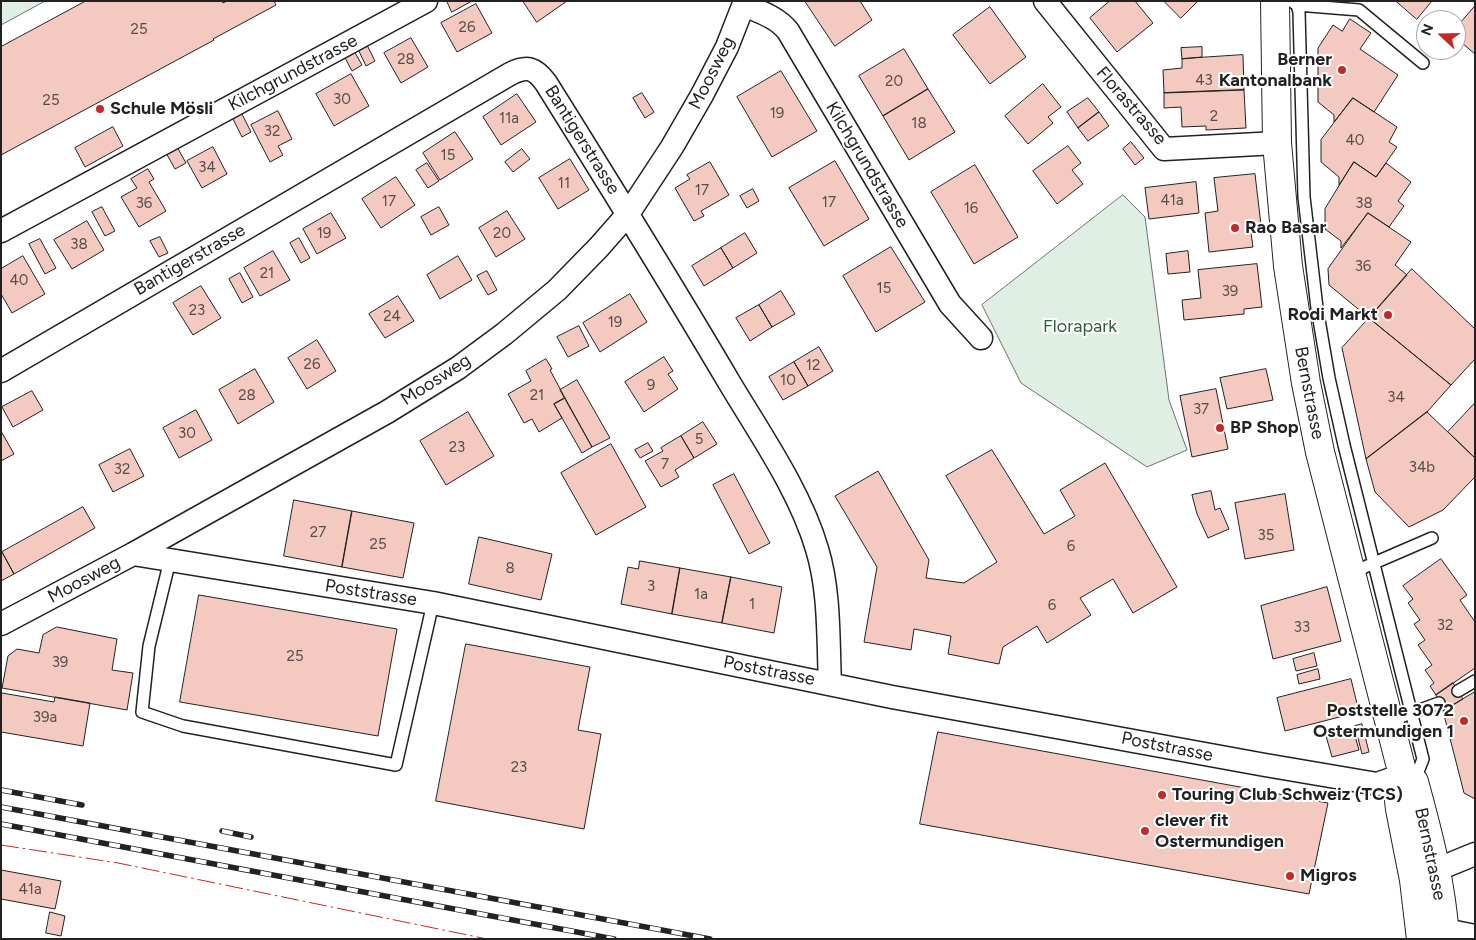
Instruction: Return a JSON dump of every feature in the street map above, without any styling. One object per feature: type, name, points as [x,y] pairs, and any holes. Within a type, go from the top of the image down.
[{"type":"main road","name":"Bernstrasse","points":[[1288,3],[1277,142],[1288,266],[1306,384],[1320,452],[1363,568],[1400,717],[1409,778],[1398,792],[1425,875],[1437,936]]},
{"type":"street","name":"Kilchgrundstrasse","points":[[1,231],[426,1]]},
{"type":"street","name":"Florastrasse","points":[[1045,1],[1164,149],[1277,142]]},
{"type":"street","name":"Kilchgrundstrasse","points":[[744,3],[774,18],[788,31],[950,304],[981,338]]},
{"type":"street","name":"Moosweg","points":[[1,624],[133,554],[342,438],[458,368],[504,334],[557,290],[600,247],[628,214],[672,147],[702,95],[726,47],[744,3]]},
{"type":"street","name":"Bantigerstrasse","points":[[1,371],[510,74],[522,69],[535,71],[546,83],[628,214],[771,453],[807,519],[818,550],[823,576],[830,684]]},
{"type":"street","name":"Poststrasse","points":[[133,554],[433,603],[830,684],[1265,765],[1377,784],[1409,778]]},
{"type":"street","points":[[1425,875],[1475,854]]},
{"type":"street","points":[[1437,936],[1475,936]]},
{"type":"lane","points":[[1288,3],[1360,10],[1423,63]]},
{"type":"lane","points":[[1288,3],[1299,12],[1304,197],[1317,308],[1329,378],[1344,445],[1363,568],[1432,538]]},
{"type":"lane","points":[[170,560],[149,646],[142,712],[183,726],[396,765],[433,603]]},
{"type":"lane","points":[[1458,691],[1475,681]]},
{"type":"lane","points":[[1400,717],[1439,703]]},
{"type":"green space","points":[[1,1],[45,1],[1,25]]},
{"type":"green space","name":"Florapark","points":[[1123,195],[1145,217],[1169,400],[1187,450],[1147,467],[1021,383],[982,305]]},
{"type":"building","points":[[86,1],[222,1],[223,3],[227,1],[274,1],[276,5],[1,155],[1,47]]},
{"type":"building","points":[[447,1],[472,1],[452,12]]},
{"type":"building","points":[[523,1],[567,1],[537,22]]},
{"type":"building","points":[[805,1],[860,1],[872,20],[835,46]]},
{"type":"building","points":[[1110,1],[1135,1],[1153,23],[1117,52],[1090,18]]},
{"type":"building","points":[[1164,1],[1198,1],[1181,18]]},
{"type":"building","points":[[1396,1],[1432,1],[1424,10],[1416,10],[1416,18]]},
{"type":"building","points":[[476,4],[492,33],[457,52],[441,23]]},
{"type":"building","points":[[1475,6],[1475,54],[1466,46],[1466,16]]},
{"type":"building","points":[[990,7],[1026,57],[990,84],[953,35]]},
{"type":"building","points":[[1350,19],[1371,33],[1360,49],[1398,75],[1374,112],[1353,98],[1334,122],[1334,115],[1318,102],[1318,48],[1333,25],[1342,31]]},
{"type":"building","points":[[411,38],[428,67],[401,83],[384,53]]},
{"type":"building","points":[[366,43],[375,61],[366,66],[357,47]]},
{"type":"building","points":[[1202,47],[1202,57],[1182,59],[1181,48]]},
{"type":"building","points":[[353,49],[362,65],[352,71],[343,54]]},
{"type":"building","points":[[904,49],[928,89],[883,116],[859,76]]},
{"type":"building","points":[[1243,55],[1244,90],[1164,93],[1163,70],[1182,68],[1182,59]]},
{"type":"building","points":[[781,71],[817,131],[772,157],[737,97]]},
{"type":"building","points":[[351,74],[369,106],[334,126],[316,94]]},
{"type":"building","points":[[1043,84],[1061,107],[1048,117],[1053,123],[1028,144],[1005,116]]},
{"type":"building","points":[[928,89],[955,132],[909,160],[883,116]]},
{"type":"building","points":[[1244,90],[1246,128],[1206,130],[1206,126],[1182,127],[1181,107],[1164,108],[1164,93]]},
{"type":"building","points":[[642,93],[654,112],[645,118],[633,98]]},
{"type":"building","points":[[517,94],[536,122],[501,145],[483,117]]},
{"type":"building","points":[[1088,98],[1099,112],[1078,128],[1067,112]]},
{"type":"building","points":[[1353,98],[1397,127],[1389,142],[1397,147],[1376,177],[1354,162],[1339,185],[1339,177],[1321,162],[1321,140]]},
{"type":"building","points":[[278,111],[292,139],[278,146],[283,155],[270,162],[251,125]]},
{"type":"building","points":[[241,112],[251,132],[242,137],[232,117]]},
{"type":"building","points":[[1099,112],[1109,126],[1088,141],[1078,128]]},
{"type":"building","points":[[113,127],[123,146],[85,167],[75,148]]},
{"type":"building","points":[[455,132],[473,159],[440,180],[423,153]]},
{"type":"building","points":[[1131,142],[1144,158],[1135,165],[1123,149]]},
{"type":"building","points":[[176,145],[186,163],[175,169],[165,151]]},
{"type":"building","points":[[1068,146],[1081,163],[1072,170],[1083,184],[1057,204],[1033,171]]},
{"type":"building","points":[[213,147],[227,174],[202,188],[187,161]]},
{"type":"building","points":[[522,149],[530,159],[513,172],[505,162]]},
{"type":"building","points":[[570,159],[589,190],[558,209],[539,178]]},
{"type":"building","points":[[835,161],[869,219],[824,246],[789,188]]},
{"type":"building","points":[[710,162],[729,195],[701,211],[704,216],[694,221],[675,188],[690,179],[687,175]]},
{"type":"building","points":[[1354,162],[1376,177],[1386,163],[1411,182],[1398,201],[1404,206],[1389,227],[1368,213],[1341,248],[1341,241],[1325,229],[1325,209]]},
{"type":"building","points":[[427,163],[439,181],[428,188],[416,170]]},
{"type":"building","points":[[975,165],[1018,237],[974,264],[931,192]]},
{"type":"building","points":[[148,169],[154,179],[149,182],[166,211],[139,227],[121,197],[137,188],[131,179]]},
{"type":"building","points":[[1255,174],[1261,225],[1250,226],[1253,247],[1209,252],[1205,213],[1218,211],[1214,178]]},
{"type":"building","points":[[396,177],[415,205],[381,228],[362,199]]},
{"type":"building","points":[[1196,182],[1199,213],[1149,219],[1145,188]]},
{"type":"building","points":[[753,189],[759,201],[747,208],[740,196]]},
{"type":"building","points":[[102,207],[115,231],[105,236],[92,212]]},
{"type":"building","points":[[439,207],[449,225],[431,235],[421,217]]},
{"type":"building","points":[[507,211],[525,239],[496,257],[479,228]]},
{"type":"building","points":[[331,213],[346,238],[317,254],[303,229]]},
{"type":"building","points":[[1368,213],[1411,242],[1395,265],[1407,275],[1369,318],[1329,285],[1328,269]]},
{"type":"building","points":[[87,221],[104,250],[72,269],[54,240]]},
{"type":"building","points":[[745,233],[757,253],[733,268],[721,248]]},
{"type":"building","points":[[160,237],[168,253],[159,257],[150,241]]},
{"type":"building","points":[[299,238],[310,258],[301,263],[290,243]]},
{"type":"building","points":[[40,239],[56,268],[45,274],[29,244]]},
{"type":"building","points":[[891,247],[925,302],[876,332],[843,276]]},
{"type":"building","points":[[721,248],[733,268],[704,286],[692,266]]},
{"type":"building","points":[[273,251],[290,280],[260,296],[244,268]]},
{"type":"building","points":[[1188,251],[1190,272],[1168,274],[1166,254]]},
{"type":"building","points":[[23,256],[45,294],[12,313],[1,294],[1,269]]},
{"type":"building","points":[[458,256],[472,280],[440,299],[427,275]]},
{"type":"building","points":[[1257,264],[1262,307],[1244,309],[1244,314],[1184,320],[1182,300],[1201,298],[1198,270]]},
{"type":"building","points":[[1412,269],[1475,329],[1475,359],[1451,385],[1369,318]]},
{"type":"building","points":[[487,271],[497,290],[488,295],[477,276]]},
{"type":"building","points":[[240,273],[253,297],[242,303],[229,279]]},
{"type":"building","points":[[201,286],[221,318],[193,335],[173,303]]},
{"type":"building","points":[[781,291],[795,314],[772,327],[759,305]]},
{"type":"building","points":[[630,294],[647,322],[600,352],[583,323]]},
{"type":"building","points":[[398,296],[414,321],[385,338],[369,314]]},
{"type":"building","points":[[759,305],[772,327],[750,341],[736,318]]},
{"type":"building","points":[[1369,318],[1451,385],[1427,412],[1366,459],[1342,348]]},
{"type":"building","points":[[579,326],[589,346],[568,357],[557,337]]},
{"type":"building","points":[[317,340],[336,371],[307,389],[288,358]]},
{"type":"building","points":[[819,347],[833,371],[808,386],[794,362]]},
{"type":"building","points":[[664,357],[673,371],[668,374],[678,389],[644,412],[625,382]]},
{"type":"building","points":[[546,359],[565,398],[554,404],[562,418],[539,432],[532,419],[524,423],[508,394],[531,381],[526,371]]},
{"type":"building","points":[[794,362],[808,386],[783,400],[769,377]]},
{"type":"building","points":[[255,369],[274,402],[238,424],[219,390]]},
{"type":"building","points":[[1266,369],[1273,400],[1227,409],[1220,378]]},
{"type":"building","points":[[577,380],[610,438],[592,447],[560,390]]},
{"type":"building","points":[[1216,389],[1228,449],[1192,457],[1180,396]]},
{"type":"building","points":[[32,391],[43,410],[13,427],[2,407]]},
{"type":"building","points":[[565,398],[592,447],[582,453],[554,404]]},
{"type":"building","points":[[1475,403],[1475,458],[1448,432]]},
{"type":"building","points":[[196,410],[212,440],[179,458],[163,428]]},
{"type":"building","points":[[468,412],[494,456],[446,485],[420,441]]},
{"type":"building","points":[[1427,412],[1475,458],[1475,477],[1443,510],[1409,527],[1375,492],[1366,459]]},
{"type":"building","points":[[703,422],[717,444],[694,458],[681,436]]},
{"type":"building","points":[[1,431],[14,454],[1,461]]},
{"type":"building","points":[[681,436],[694,458],[675,470],[679,477],[661,487],[645,461],[663,451],[661,448]]},
{"type":"building","points":[[648,443],[653,451],[640,458],[635,450]]},
{"type":"building","points":[[611,444],[646,507],[596,535],[561,473]]},
{"type":"building","points":[[130,449],[144,476],[113,492],[99,465]]},
{"type":"building","points":[[992,450],[1044,534],[1075,516],[1060,490],[1105,463],[1177,587],[1133,613],[1113,579],[1080,598],[1091,615],[1047,643],[1037,626],[1003,647],[999,664],[948,654],[951,636],[914,629],[911,650],[864,642],[877,567],[835,496],[878,471],[929,560],[926,578],[964,583],[997,562],[946,476]]},
{"type":"building","points":[[734,474],[770,543],[749,554],[713,485]]},
{"type":"building","points":[[1211,491],[1215,510],[1220,508],[1229,529],[1208,538],[1197,514],[1192,495]]},
{"type":"building","points":[[1285,494],[1294,550],[1245,559],[1235,503]]},
{"type":"building","points":[[294,500],[352,511],[342,567],[284,556]]},
{"type":"building","points":[[83,507],[95,528],[14,574],[2,552]]},
{"type":"building","points":[[352,511],[414,523],[403,578],[342,567]]},
{"type":"building","points":[[479,537],[552,554],[541,600],[469,584]]},
{"type":"building","points":[[1,553],[14,574],[1,581]]},
{"type":"building","points":[[1441,559],[1467,595],[1460,600],[1475,622],[1475,668],[1436,695],[1430,686],[1434,683],[1425,670],[1432,665],[1418,645],[1425,640],[1414,624],[1420,620],[1408,603],[1413,599],[1403,586]]},
{"type":"building","points":[[640,561],[680,568],[672,614],[621,604],[628,567],[638,569]]},
{"type":"building","points":[[680,568],[731,577],[722,623],[672,614]]},
{"type":"building","points":[[731,577],[782,587],[774,633],[722,623]]},
{"type":"building","points":[[1327,587],[1341,641],[1273,659],[1261,606]]},
{"type":"building","points":[[199,595],[397,629],[378,736],[180,702]]},
{"type":"building","points":[[57,627],[117,639],[112,670],[133,673],[127,710],[2,688],[8,656],[17,649],[39,653],[43,635]]},
{"type":"building","points":[[466,644],[590,667],[578,730],[601,734],[584,829],[436,801]]},
{"type":"building","points":[[1314,653],[1317,666],[1296,671],[1293,659]]},
{"type":"building","points":[[1318,669],[1320,679],[1299,684],[1297,675]]},
{"type":"building","points":[[1351,679],[1359,712],[1285,731],[1277,698]]},
{"type":"building","points":[[1453,683],[1463,699],[1443,711],[1436,695]]},
{"type":"building","points":[[1475,692],[1475,799],[1464,793],[1443,711]]},
{"type":"building","points":[[2,693],[54,702],[55,697],[90,703],[83,746],[1,732]]},
{"type":"building","points":[[1362,724],[1369,752],[1362,754],[1355,726]]},
{"type":"building","points":[[1353,729],[1359,750],[1332,757],[1326,736]]},
{"type":"building","points":[[938,732],[1328,803],[1309,894],[920,824]]},
{"type":"building","points":[[1,870],[61,881],[55,909],[1,899]]},
{"type":"building","points":[[50,912],[65,916],[61,936],[46,933]]},
{"type":"railway","points":[[1,790],[82,805]]},
{"type":"railway","points":[[1,807],[710,939]]},
{"type":"railway","points":[[1,824],[614,939]]},
{"type":"railway","points":[[222,831],[251,837]]},
{"type":"power","points":[[1,845],[118,863],[487,939]]},
{"type":"place","name":"Berner Kantonalbank","points":[[1342,70]]},
{"type":"place","name":"Schule Mösli","points":[[100,109]]},
{"type":"place","name":"Rao Basar","points":[[1235,228]]},
{"type":"place","name":"Rodi Markt","points":[[1388,315]]},
{"type":"place","name":"BP Shop","points":[[1220,428]]},
{"type":"place","name":"Poststelle 3072 Ostermundigen 1","points":[[1464,721]]},
{"type":"place","name":"Touring Club Schweiz (TCS)","points":[[1162,795]]},
{"type":"place","name":"clever fit Ostermundigen","points":[[1145,831]]},
{"type":"place","name":"Migros","points":[[1290,876]]}]
